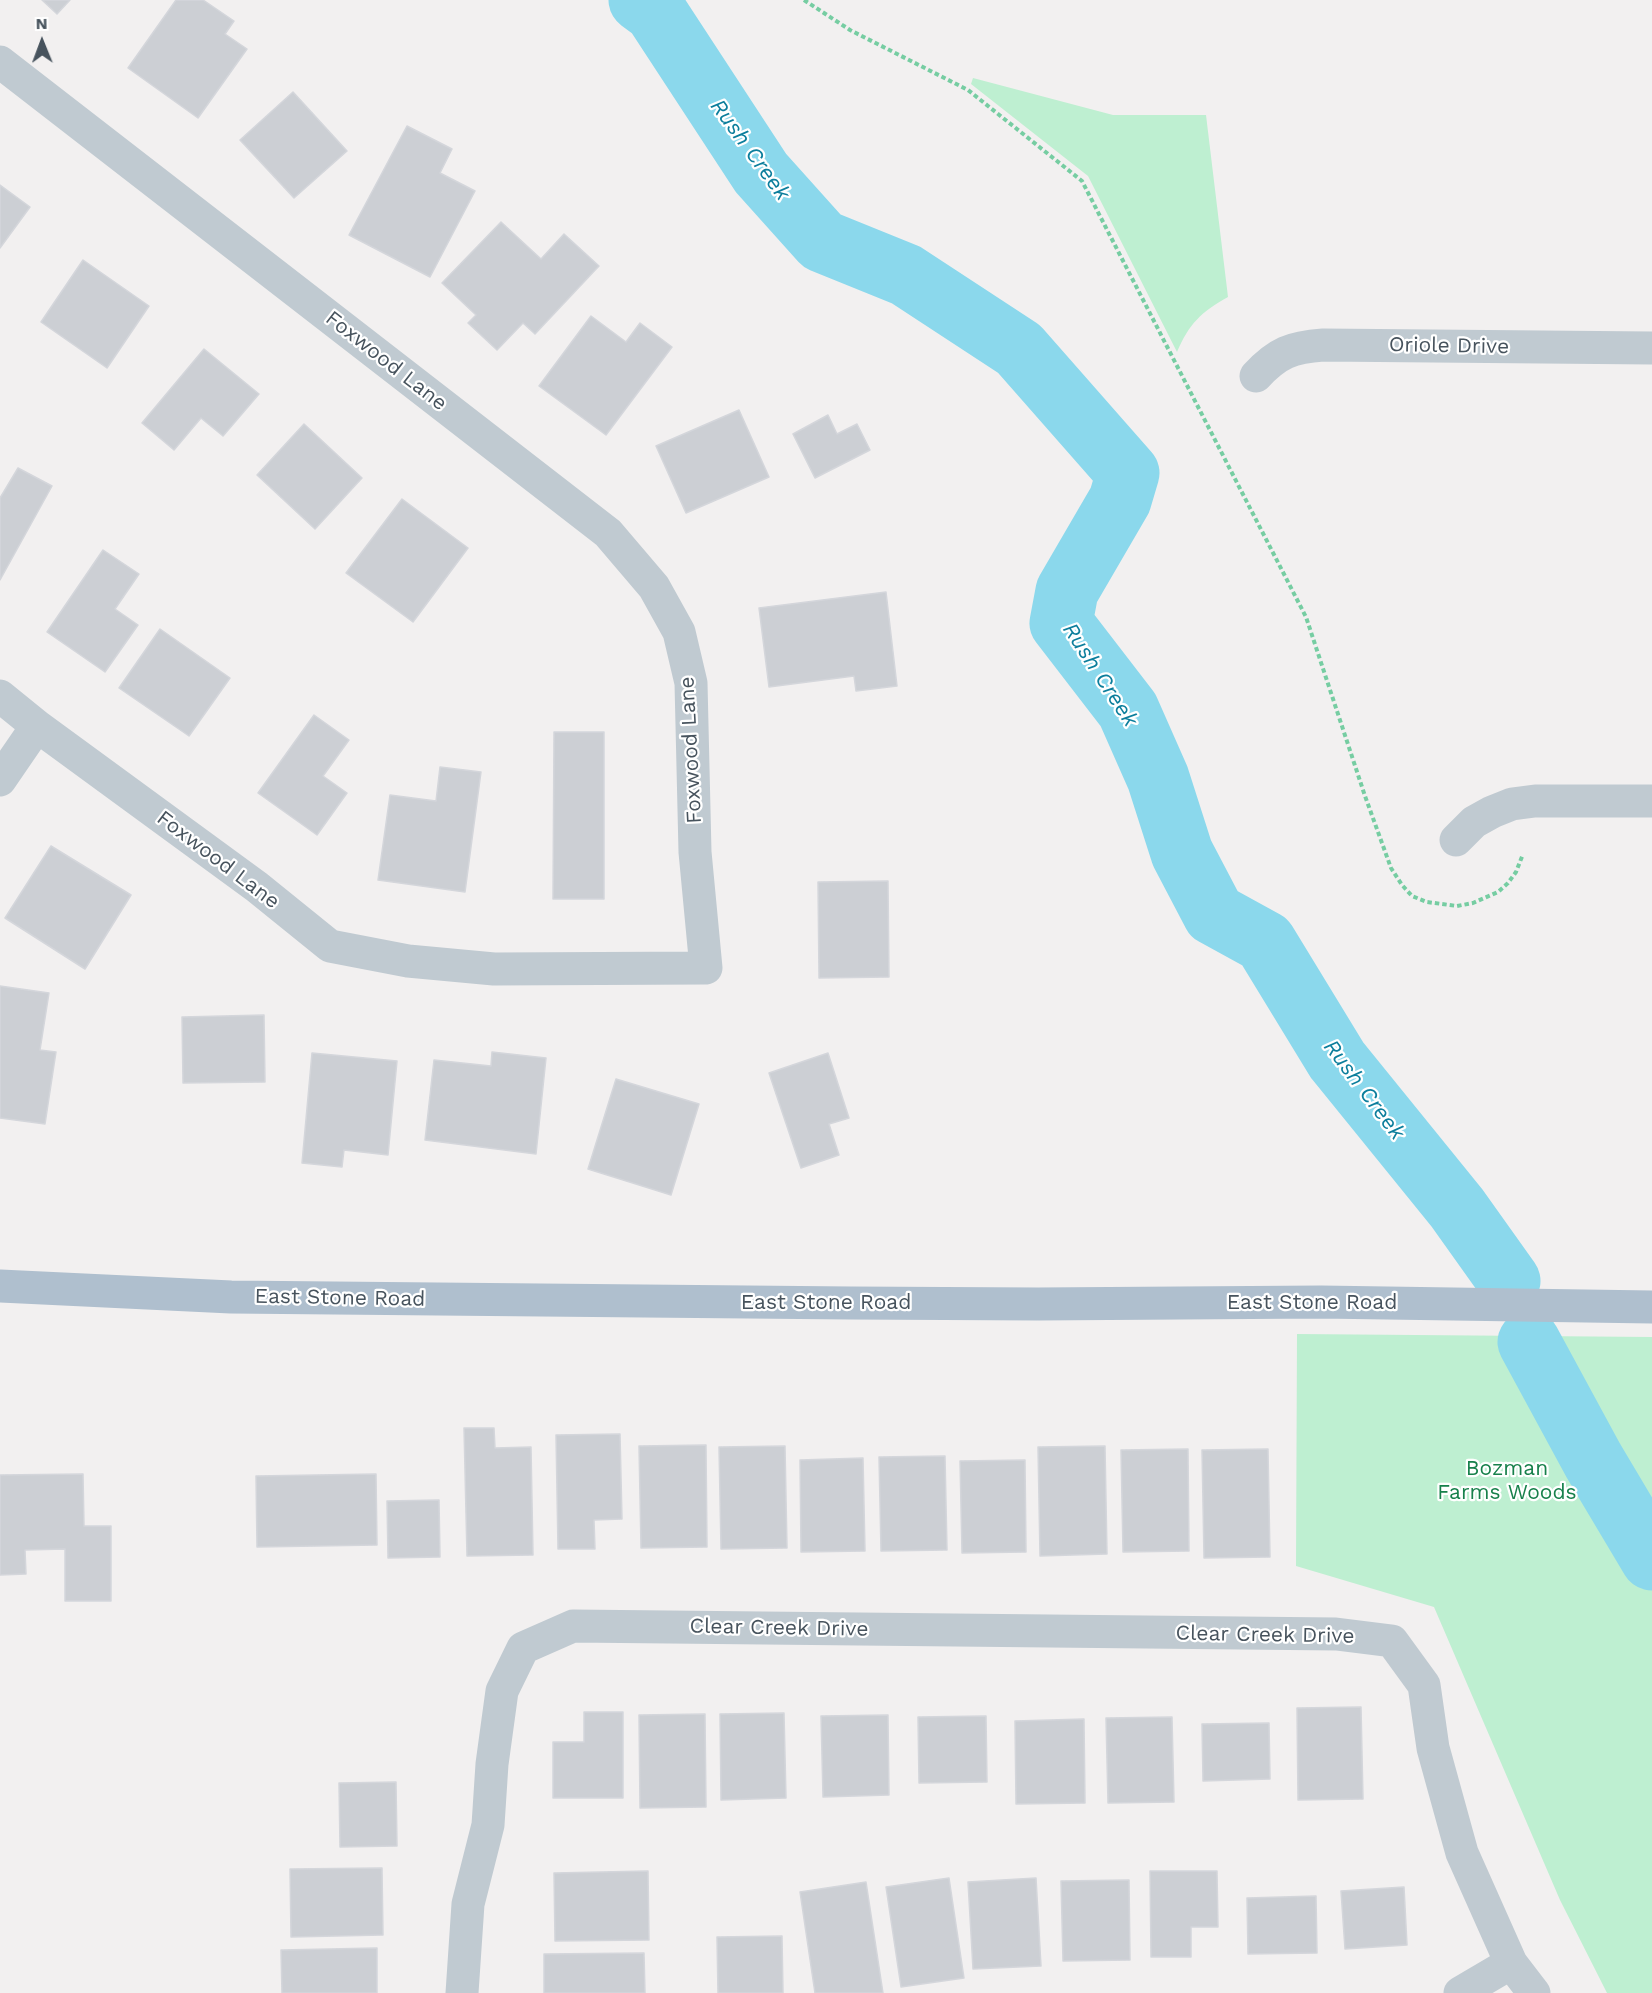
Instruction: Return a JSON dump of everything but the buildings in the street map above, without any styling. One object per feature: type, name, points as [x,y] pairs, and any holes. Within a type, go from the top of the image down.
[{"type":"main road","name":"East Stone Road","points":[[0,1286],[243,1297],[1050,1304],[1321,1302],[1652,1307]]},
{"type":"street","name":"Foxwood Lane","points":[[0,62],[608,533],[654,587],[678,632],[691,683],[695,852],[706,968],[494,969],[408,961],[330,946],[257,887],[37,726],[0,696]]},
{"type":"street","name":"Oriole Drive","points":[[1256,376],[1267,363],[1282,353],[1302,346],[1652,348]]},
{"type":"street","points":[[0,780],[37,726]]},
{"type":"street","points":[[1456,840],[1474,822],[1512,804],[1535,801],[1652,801]]},
{"type":"street","name":"Clear Creek Drive","points":[[462,1993],[468,1904],[488,1825],[492,1764],[502,1691],[523,1648],[573,1626],[1336,1634],[1392,1641],[1424,1685],[1433,1749],[1462,1853],[1511,1963]]},
{"type":"street","points":[[1460,1993],[1511,1963],[1534,1993]]},
{"type":"path","points":[[804,0],[850,30],[968,90],[1082,181],[1306,617],[1365,796],[1391,868],[1402,885],[1412,896],[1427,902],[1458,906],[1473,903],[1498,892],[1508,883],[1523,854]]},
{"type":"green space","points":[[973,78],[1113,115],[1206,115],[1228,297],[1210,308],[1191,326],[1177,352],[1088,176],[971,84]]},
{"type":"green space","name":"Bozman Farms Woods","points":[[1297,1334],[1652,1337],[1652,1993],[1607,1993],[1560,1900],[1434,1607],[1296,1566]]},
{"type":"waterway","name":"Rush Creek","points":[[640,0],[655,11],[761,173],[822,241],[906,275],[1019,349],[1128,473],[1120,500],[1067,591],[1061,623],[1128,710],[1158,778],[1182,853],[1214,914],[1265,942],[1337,1060],[1457,1208],[1509,1281]]},
{"type":"waterway","name":"Rush Creek","points":[[1529,1342],[1593,1460],[1652,1559]]}]
